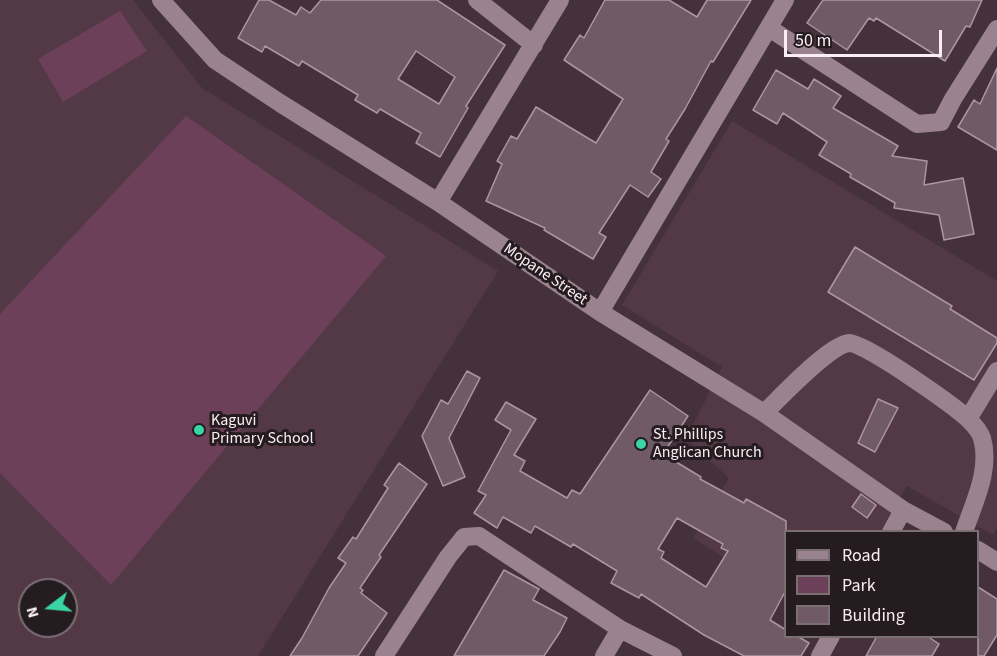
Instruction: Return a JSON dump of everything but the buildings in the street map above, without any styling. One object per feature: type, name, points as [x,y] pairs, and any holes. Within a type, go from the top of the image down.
[{"type":"street","name":"Mopane Street","points":[[161,0],[215,60],[438,202],[600,312],[764,412],[903,510],[942,530]]},
{"type":"street","points":[[477,0],[534,45]]},
{"type":"street","points":[[438,202],[560,0]]},
{"type":"street","points":[[600,312],[785,0]]},
{"type":"street","points":[[769,28],[917,124],[941,122],[997,29]]},
{"type":"street","points":[[764,412],[830,351],[849,343],[862,346],[928,389],[968,419],[982,436],[985,466],[964,530]]},
{"type":"street","points":[[968,419],[997,371]]},
{"type":"street","points":[[892,530],[903,510]]},
{"type":"street","points":[[384,656],[448,557],[464,537],[479,536],[620,629],[673,656]]},
{"type":"street","points":[[979,551],[997,562]]},
{"type":"street","points":[[604,656],[620,629]]},
{"type":"street","points":[[820,656],[830,638]]},
{"type":"shaded area","name":"Kaguvi Primary School","points":[[0,0],[133,0],[202,88],[498,271],[258,656],[0,656]]},
{"type":"shaded area","points":[[732,121],[997,281],[997,528],[993,535],[907,486],[881,530],[784,530],[784,595],[693,538],[729,478],[686,439],[722,367],[622,305]]},
{"type":"green space","points":[[120,11],[147,51],[63,102],[38,59]]},
{"type":"green space","points":[[186,116],[386,256],[111,585],[0,473],[0,314]]},
{"type":"place","name":"Kaguvi Primary School","points":[[199,430]]},
{"type":"place","name":"St. Phillips Anglican Church","points":[[641,444]]}]
